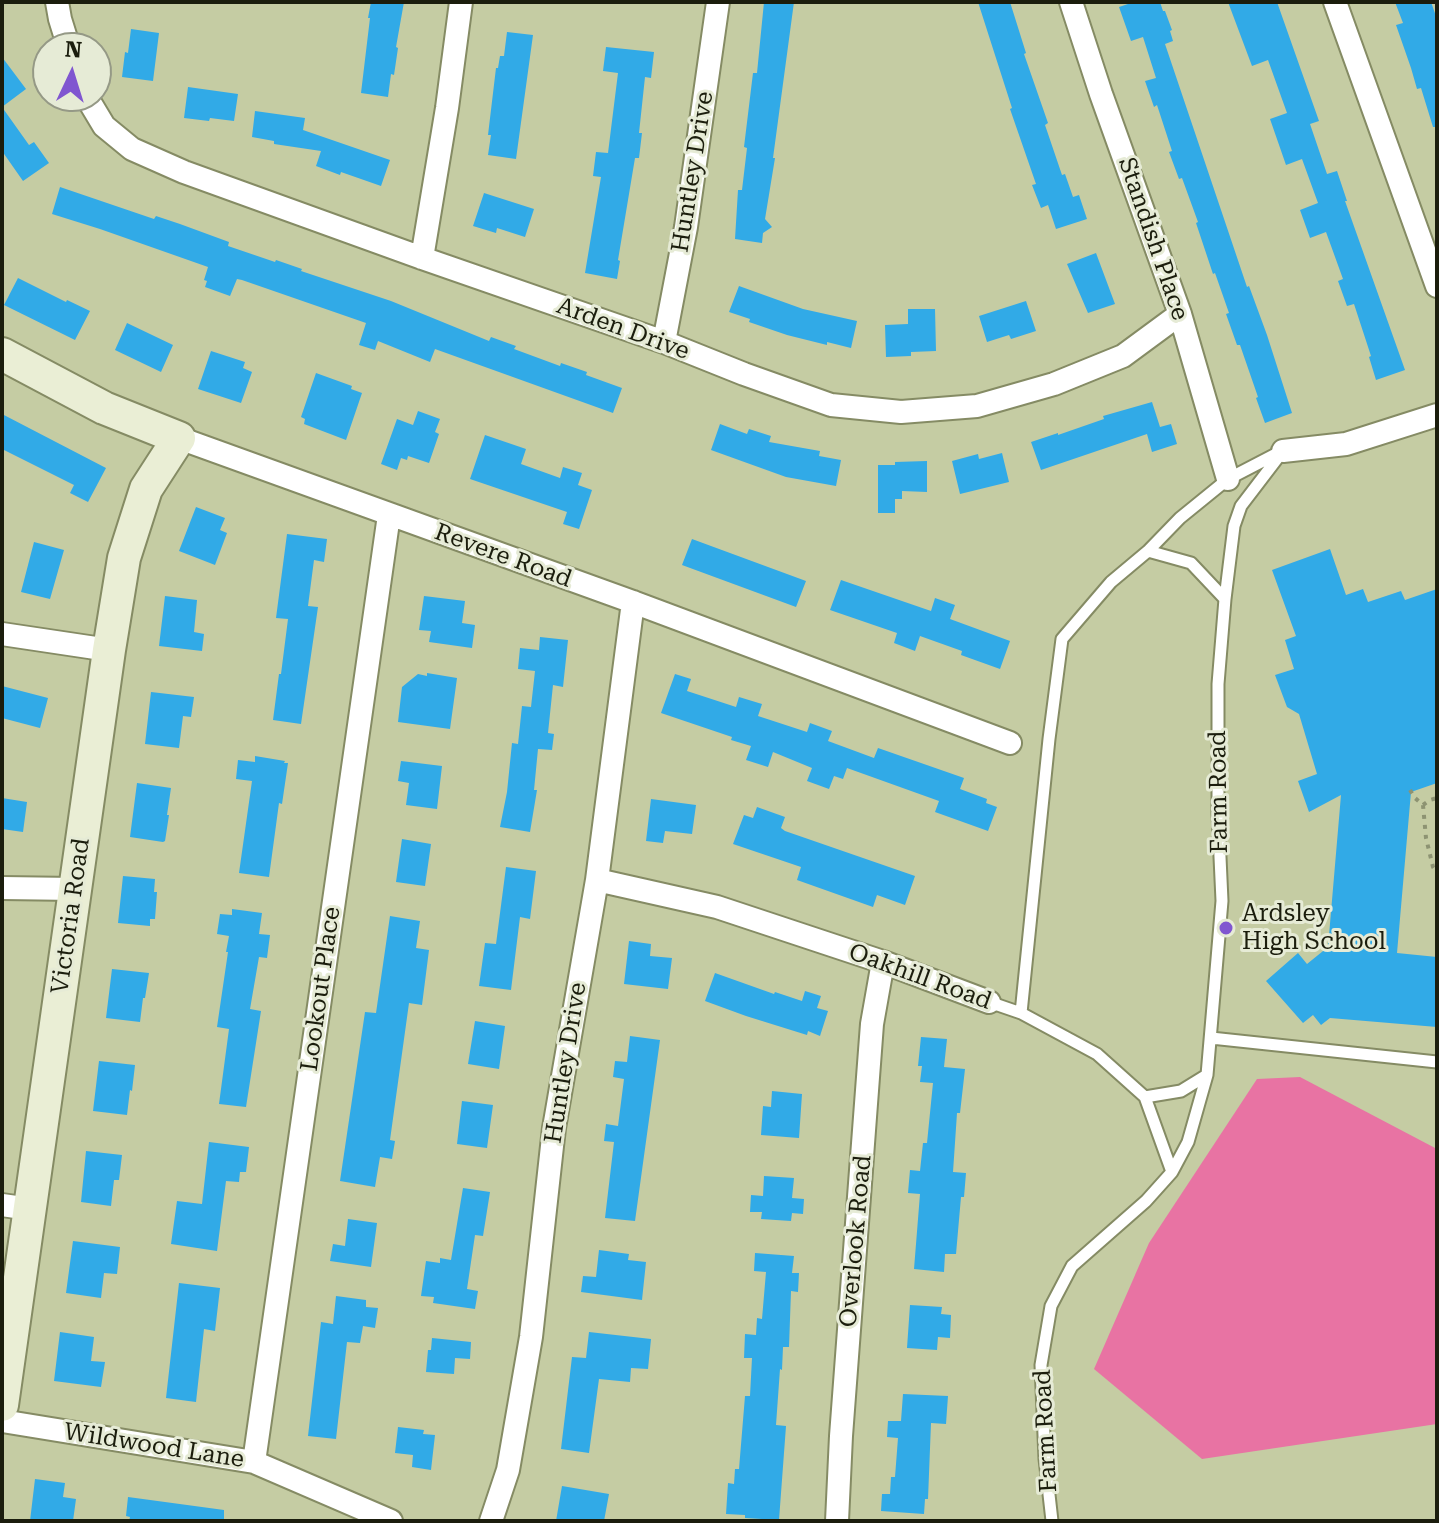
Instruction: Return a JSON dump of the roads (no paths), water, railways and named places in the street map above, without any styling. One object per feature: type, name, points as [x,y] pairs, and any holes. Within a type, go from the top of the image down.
[{"type":"street","points":[[57,2],[64,32]]},
{"type":"street","points":[[422,258],[461,2]]},
{"type":"street","name":"Huntley Drive","points":[[664,342],[686,227],[718,2]]},
{"type":"street","name":"Standish Place","points":[[1071,2],[1180,314],[1228,479]]},
{"type":"street","points":[[1335,2],[1437,286]]},
{"type":"street","name":"Arden Drive","points":[[96,112],[104,126],[132,149],[184,172],[664,342],[831,405],[901,412],[977,406],[1054,384],[1123,356],[1180,314]]},
{"type":"street","name":"Revere Road","points":[[2,354],[104,408],[179,438],[633,602],[1010,743]]},
{"type":"street","points":[[1283,451],[1346,444],[1437,415]]},
{"type":"street","name":"Victoria Road","points":[[2,1405],[16,1207],[75,889],[124,558],[146,489],[179,438]]},
{"type":"street","name":"Lookout Place","points":[[254,1462],[389,515]]},
{"type":"street","name":"Huntley Drive","points":[[491,1521],[508,1470],[531,1337],[554,1128],[597,880],[633,602]]},
{"type":"street","points":[[2,634],[109,650]]},
{"type":"street","name":"Oakhill Road","points":[[597,880],[717,907],[883,962],[989,1002]]},
{"type":"street","points":[[2,888],[75,889]]},
{"type":"street","name":"Overlook Road","points":[[837,1521],[872,1024],[883,962]]},
{"type":"street","name":"Wildwood Lane","points":[[2,1421],[254,1462],[391,1521]]},
{"type":"lane","points":[[1021,1013],[1062,639],[1111,582],[1148,551],[1180,518],[1228,479],[1283,451]]},
{"type":"lane","name":"Farm Road","points":[[1052,1521],[1045,1459],[1041,1365],[1051,1306],[1072,1266],[1146,1201],[1172,1172],[1188,1142],[1207,1075],[1222,901],[1218,684],[1225,599],[1234,526],[1241,506],[1283,451]]},
{"type":"lane","points":[[1148,551],[1191,563],[1225,599]]},
{"type":"lane","name":"Oakhill Road","points":[[989,1002],[1021,1013],[1097,1054],[1145,1097],[1172,1172]]},
{"type":"lane","points":[[1211,1038],[1437,1062]]},
{"type":"lane","points":[[1145,1097],[1181,1091],[1207,1075]]},
{"type":"place","name":"Ardsley High School","points":[[1226,928]]}]
